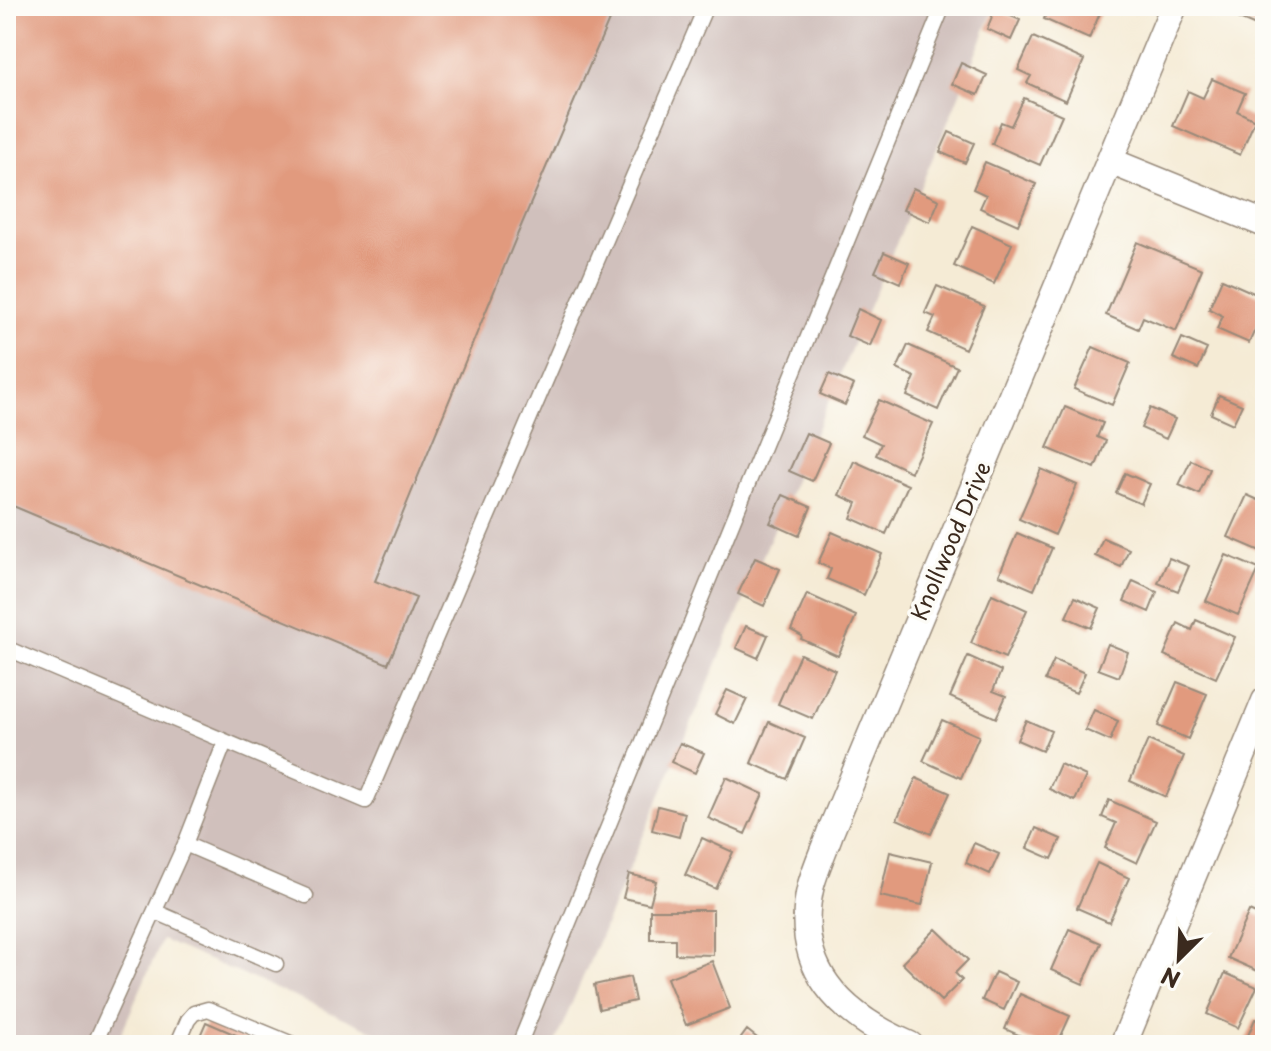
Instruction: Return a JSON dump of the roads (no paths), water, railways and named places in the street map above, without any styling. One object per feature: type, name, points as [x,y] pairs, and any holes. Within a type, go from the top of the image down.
[{"type":"street","name":"Knollwood Drive","points":[[910,1045],[858,1018],[835,998],[821,978],[806,924],[811,886],[836,818],[1174,6]]},
{"type":"street","points":[[1110,161],[1265,224]]},
{"type":"street","points":[[1123,1045],[1265,701]]},
{"type":"lane","points":[[6,648],[366,801],[706,6]]},
{"type":"lane","points":[[519,1045],[943,6]]},
{"type":"lane","points":[[94,1045],[156,912],[225,742]]},
{"type":"lane","points":[[185,844],[306,896]]},
{"type":"lane","points":[[156,912],[276,964]]},
{"type":"lane","points":[[177,1045],[194,1013],[208,1009],[295,1045]]}]
